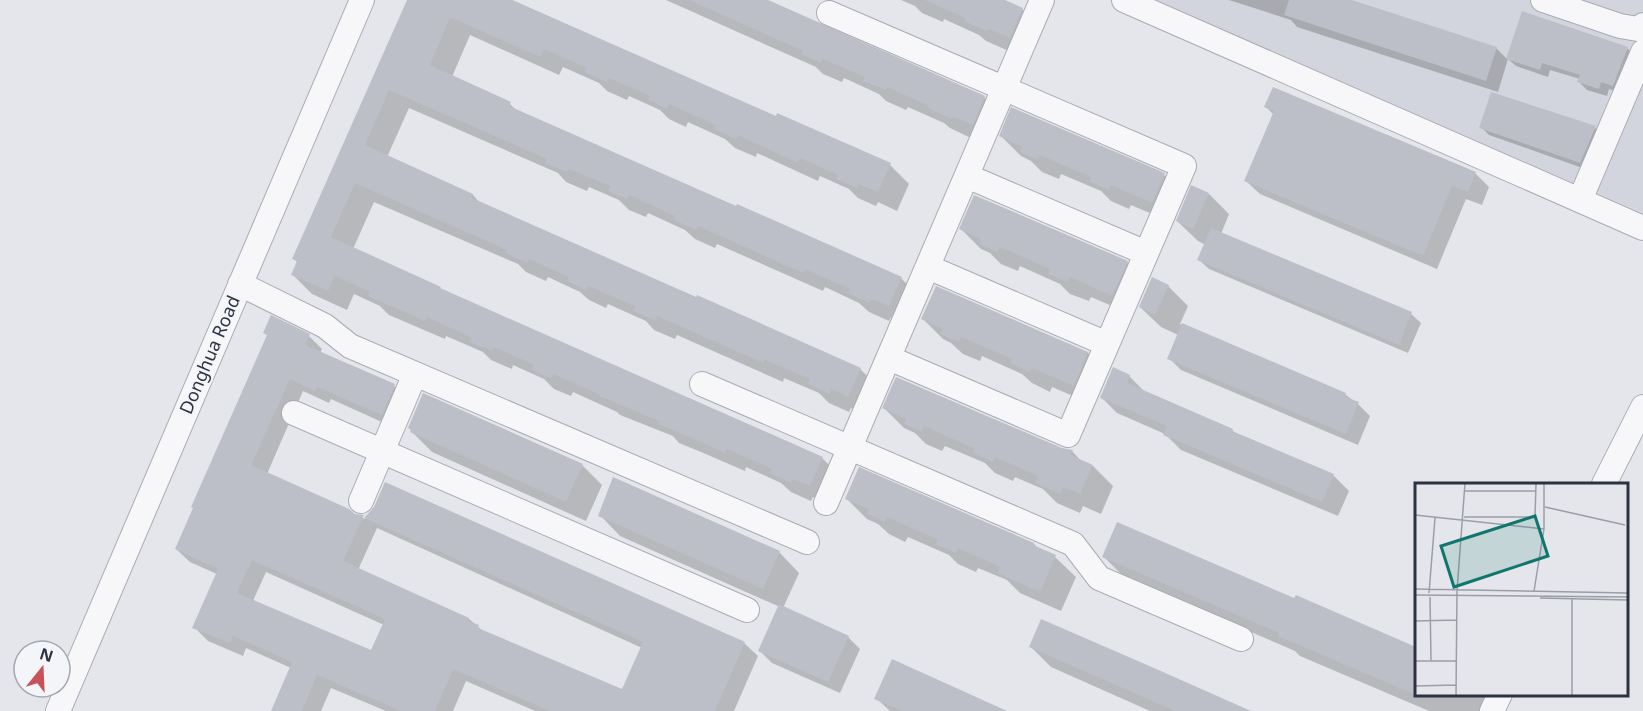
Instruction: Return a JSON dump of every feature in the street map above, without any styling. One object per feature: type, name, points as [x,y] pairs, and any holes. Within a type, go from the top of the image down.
[{"type":"street","name":"Donghua Road","points":[[58,711],[362,0]]},
{"type":"street","points":[[826,503],[1042,0]]},
{"type":"street","points":[[1124,0],[1643,228]]},
{"type":"street","points":[[1543,0],[1620,26],[1638,29],[1643,25]]},
{"type":"street","points":[[829,14],[1184,166],[1068,435],[889,358]]},
{"type":"street","points":[[1580,200],[1643,52]]},
{"type":"street","points":[[967,176],[1146,253]]},
{"type":"street","points":[[928,267],[1107,344]]},
{"type":"street","points":[[240,284],[325,326],[350,346],[807,542]]},
{"type":"street","points":[[361,501],[415,374]]},
{"type":"street","points":[[702,384],[1073,544],[1099,578],[1241,639]]},
{"type":"street","points":[[1605,483],[1643,407]]},
{"type":"street","points":[[294,413],[747,610]]},
{"type":"street","points":[[1492,711],[1499,696]]},
{"type":"shaded area","points":[[1153,0],[1643,0],[1643,213],[1468,138]]},
{"type":"building","points":[[407,0],[512,0],[776,116],[777,113],[891,163],[878,192],[858,184],[857,188],[836,179],[838,175],[800,158],[798,163],[738,135],[736,139],[714,129],[715,125],[669,104],[667,109],[648,100],[650,96],[609,78],[607,82],[585,72],[587,68],[544,49],[540,57],[450,17],[430,65],[511,102],[509,106],[902,277],[889,306],[872,299],[870,303],[848,293],[850,289],[805,269],[803,273],[698,226],[696,230],[674,220],[675,216],[629,195],[627,199],[608,191],[610,186],[569,169],[567,172],[545,163],[547,159],[389,90],[365,145],[473,194],[472,198],[861,368],[848,397],[831,389],[830,394],[808,384],[810,379],[765,360],[763,363],[657,316],[656,321],[633,311],[635,306],[588,286],[586,290],[567,281],[569,277],[529,259],[527,263],[505,253],[507,250],[355,183],[331,237],[440,288],[823,457],[810,486],[793,479],[791,483],[769,473],[772,469],[727,449],[725,453],[658,424],[659,421],[554,374],[551,378],[532,370],[534,365],[494,347],[492,351],[470,342],[472,338],[427,317],[425,321],[368,296],[370,292],[335,276],[328,291],[291,275],[297,261],[292,259]]},
{"type":"building","points":[[689,0],[768,0],[985,96],[973,125],[953,117],[952,119],[887,87],[886,90],[863,81],[865,77],[823,59],[821,63],[801,54],[803,51]]},
{"type":"building","points":[[925,0],[1005,0],[1023,8],[1010,38],[989,29],[988,32],[964,21],[965,18]]},
{"type":"building","points":[[1289,0],[1352,0],[1497,47],[1486,81],[1284,15]]},
{"type":"building","points":[[1522,11],[1628,47],[1613,86],[1601,82],[1599,89],[1577,82],[1580,75],[1542,63],[1540,70],[1506,59]]},
{"type":"building","points":[[1273,87],[1476,172],[1468,192],[1452,186],[1423,256],[1244,181],[1274,111],[1264,107]]},
{"type":"building","points":[[1491,92],[1596,126],[1580,163],[1479,128]]},
{"type":"building","points":[[1011,107],[1165,173],[1152,203],[1111,185],[1109,190],[1089,181],[1091,177],[1040,155],[1038,160],[1020,152],[1022,147],[999,136]]},
{"type":"building","points":[[1191,185],[1209,193],[1193,229],[1176,221]]},
{"type":"building","points":[[974,195],[1128,261],[1112,296],[1070,277],[1068,282],[1048,274],[1050,269],[1000,247],[997,252],[979,244],[981,239],[959,229]]},
{"type":"building","points":[[1211,228],[1412,312],[1399,345],[1197,260]]},
{"type":"building","points":[[1152,277],[1169,285],[1155,315],[1139,307]]},
{"type":"building","points":[[936,286],[1088,352],[1074,386],[1032,368],[1029,372],[1010,363],[1012,359],[961,337],[959,342],[940,334],[943,329],[921,319]]},
{"type":"building","points":[[271,315],[310,334],[305,345],[395,384],[382,415],[317,387],[315,391],[290,379],[251,465],[349,509],[355,514],[364,515],[343,561],[469,618],[468,621],[479,625],[478,628],[622,689],[643,642],[364,518],[374,507],[385,482],[745,642],[715,711],[550,711],[453,669],[435,711],[401,711],[317,675],[302,711],[271,711],[292,662],[233,636],[230,643],[192,628],[218,569],[175,549],[193,508],[191,507],[267,335],[263,333]],"holes":[[[252,560],[385,619],[371,650],[237,593]]]},
{"type":"building","points":[[1182,323],[1346,393],[1345,397],[1359,402],[1346,434],[1167,359]]},
{"type":"building","points":[[1113,367],[1130,375],[1127,383],[1334,474],[1322,502],[1163,435],[1167,426],[1100,398]]},
{"type":"building","points":[[896,377],[1062,448],[1073,450],[1070,455],[1093,465],[1080,494],[1063,487],[1060,494],[1035,483],[1038,476],[995,457],[993,462],[973,453],[975,449],[924,426],[922,432],[904,424],[906,419],[882,408]]},
{"type":"building","points":[[423,393],[583,464],[566,502],[410,432],[408,428]]},
{"type":"building","points":[[859,467],[1034,543],[1033,545],[1056,555],[1040,592],[998,573],[1000,567],[958,548],[956,553],[936,544],[938,540],[887,517],[885,522],[867,514],[869,509],[845,499]]},
{"type":"building","points":[[613,477],[780,551],[763,589],[598,516]]},
{"type":"building","points":[[1117,522],[1294,598],[1296,595],[1415,647],[1415,695],[1278,636],[1279,633],[1102,557]]},
{"type":"building","points":[[779,604],[849,636],[828,682],[758,651]]},
{"type":"building","points":[[1041,619],[1251,711],[1175,711],[1029,647]]},
{"type":"building","points":[[892,659],[1007,711],[902,711],[874,699]]}]
